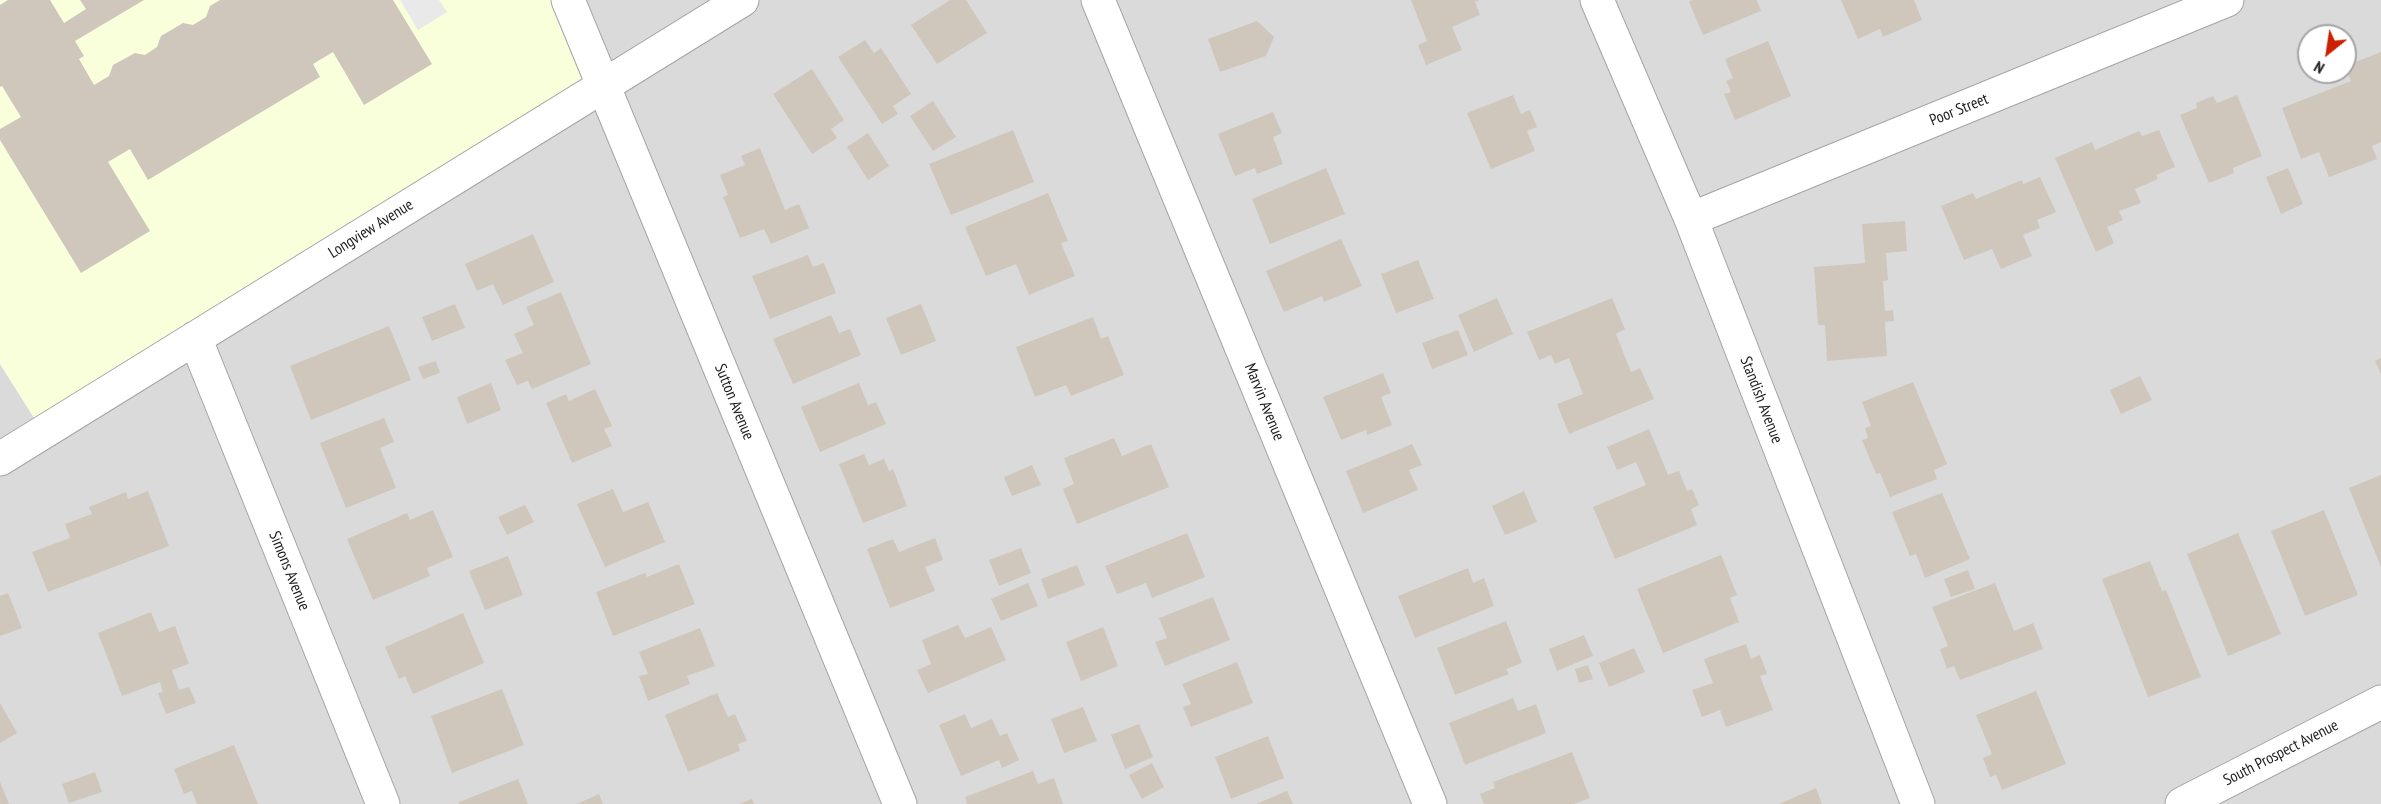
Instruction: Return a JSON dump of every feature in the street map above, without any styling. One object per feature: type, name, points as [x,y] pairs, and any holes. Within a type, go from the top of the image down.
[{"type":"street","name":"Sutton Avenue","points":[[568,0],[900,804]]},
{"type":"street","name":"Longview Avenue","points":[[0,459],[742,0]]},
{"type":"street","name":"Marvin Avenue","points":[[1098,0],[1430,804]]},
{"type":"street","name":"Standish Avenue","points":[[1597,0],[1691,219],[1918,804]]},
{"type":"street","name":"Poor Street","points":[[1691,219],[2227,0]]},
{"type":"street","name":"Simons Avenue","points":[[195,338],[383,804]]},
{"type":"street","name":"South Prospect Avenue","points":[[2182,804],[2381,702]]},
{"type":"shaded area","points":[[0,0],[568,0],[603,86],[43,432],[0,364]]},
{"type":"shaded area","points":[[400,0],[439,0],[447,12],[418,30]]},
{"type":"shaded area","points":[[568,0],[2381,0],[2381,804],[0,804],[0,364],[43,432]]},
{"type":"building","points":[[8,0],[50,0],[64,23],[86,9],[80,0],[144,0],[75,41],[84,56],[79,59],[94,85],[109,76],[113,65],[135,53],[145,55],[157,47],[161,36],[183,23],[193,25],[206,17],[210,6],[220,0],[393,0],[432,64],[364,105],[333,52],[313,64],[320,77],[148,180],[130,149],[108,162],[150,231],[81,273],[0,140],[0,129],[21,117],[2,86],[0,87],[0,5]]},
{"type":"building","points":[[950,0],[966,0],[987,33],[937,64],[911,25]]},
{"type":"building","points":[[1411,0],[1479,0],[1475,2],[1480,15],[1452,27],[1462,50],[1426,65],[1418,45],[1427,41]]},
{"type":"building","points":[[1693,0],[1757,0],[1761,11],[1703,35],[1689,2]]},
{"type":"building","points":[[1841,0],[1914,0],[1922,20],[1883,37],[1880,29],[1858,39]]},
{"type":"building","points":[[1257,21],[1274,37],[1266,56],[1220,72],[1208,39]]},
{"type":"building","points":[[865,40],[874,53],[881,48],[911,94],[893,106],[898,114],[882,124],[838,57]]},
{"type":"building","points":[[1768,41],[1791,96],[1735,120],[1724,94],[1731,92],[1726,81],[1733,78],[1725,59]]},
{"type":"building","points":[[2381,52],[2381,142],[2372,146],[2377,159],[2329,177],[2319,152],[2301,159],[2282,108],[2343,84],[2357,84],[2357,61]]},
{"type":"building","points":[[812,69],[844,120],[831,129],[837,138],[812,154],[773,94]]},
{"type":"building","points":[[1513,95],[1521,114],[1530,110],[1537,127],[1527,131],[1535,151],[1491,169],[1467,113]]},
{"type":"building","points":[[2237,95],[2262,156],[2233,168],[2234,173],[2209,183],[2180,115],[2197,108],[2196,103],[2213,96],[2217,103]]},
{"type":"building","points":[[933,101],[956,137],[933,151],[910,116]]},
{"type":"building","points":[[1273,112],[1282,133],[1273,137],[1283,164],[1257,174],[1255,168],[1235,176],[1218,134]]},
{"type":"building","points":[[1013,130],[1034,182],[951,215],[929,164]]},
{"type":"building","points":[[2159,130],[2175,167],[2156,175],[2158,179],[2135,189],[2141,203],[2119,211],[2123,220],[2107,227],[2114,243],[2096,252],[2055,158],[2092,142],[2095,150],[2139,131],[2142,136]]},
{"type":"building","points":[[868,133],[889,166],[868,180],[847,147]]},
{"type":"building","points":[[760,148],[785,210],[799,204],[809,228],[771,244],[764,229],[740,238],[723,197],[728,195],[720,175],[745,165],[741,156]]},
{"type":"building","points":[[1326,168],[1345,214],[1270,244],[1252,199]]},
{"type":"building","points":[[2288,168],[2303,204],[2281,214],[2266,177]]},
{"type":"building","points":[[2040,177],[2056,212],[2037,220],[2040,228],[2023,235],[2032,256],[2001,269],[1992,249],[1964,260],[1941,206],[1973,193],[1976,199],[2022,180],[2023,184]]},
{"type":"building","points":[[1048,193],[1068,241],[1061,243],[1075,276],[1029,295],[1016,264],[986,276],[965,227]]},
{"type":"building","points":[[1905,221],[1907,251],[1886,253],[1888,280],[1883,281],[1885,311],[1893,310],[1894,321],[1885,322],[1887,356],[1827,361],[1825,325],[1818,325],[1814,267],[1865,263],[1862,224]]},
{"type":"building","points":[[533,234],[554,282],[503,305],[493,284],[477,291],[465,264]]},
{"type":"building","points":[[1341,239],[1362,286],[1324,302],[1322,296],[1284,312],[1266,271]]},
{"type":"building","points":[[808,255],[813,267],[824,263],[836,293],[770,319],[752,276]]},
{"type":"building","points":[[1418,260],[1434,299],[1396,313],[1381,274]]},
{"type":"building","points":[[561,292],[591,364],[532,389],[528,381],[517,385],[505,360],[523,353],[514,334],[534,325],[526,307]]},
{"type":"building","points":[[1497,298],[1513,334],[1474,352],[1458,315]]},
{"type":"building","points":[[1612,298],[1625,329],[1616,334],[1631,372],[1640,368],[1654,399],[1569,434],[1557,404],[1583,394],[1569,358],[1555,364],[1551,355],[1539,360],[1527,332]]},
{"type":"building","points":[[455,304],[465,328],[432,341],[422,317]]},
{"type":"building","points":[[921,304],[936,341],[901,355],[886,318]]},
{"type":"building","points":[[831,315],[839,333],[850,329],[861,355],[793,384],[773,339]]},
{"type":"building","points":[[1093,317],[1101,339],[1108,336],[1124,375],[1071,396],[1066,385],[1035,397],[1016,347]]},
{"type":"building","points":[[389,326],[411,380],[311,420],[290,366]]},
{"type":"building","points":[[1458,330],[1468,355],[1432,369],[1422,343]]},
{"type":"building","points":[[2381,358],[2381,374],[2375,361]]},
{"type":"building","points":[[436,361],[440,373],[423,379],[418,367]]},
{"type":"building","points":[[1383,373],[1391,393],[1381,397],[1392,425],[1367,435],[1366,430],[1341,440],[1323,397]]},
{"type":"building","points":[[2140,376],[2152,400],[2121,414],[2110,390]]},
{"type":"building","points":[[1913,382],[1947,464],[1934,470],[1937,479],[1890,497],[1880,473],[1876,474],[1862,440],[1868,438],[1865,428],[1871,426],[1862,402]]},
{"type":"building","points":[[491,383],[501,410],[467,424],[457,397]]},
{"type":"building","points":[[859,383],[868,405],[876,402],[886,424],[820,452],[801,407]]},
{"type":"building","points":[[595,389],[612,426],[604,429],[612,446],[572,463],[546,403],[566,394],[569,401]]},
{"type":"building","points":[[384,418],[394,442],[380,448],[396,488],[346,508],[320,443]]},
{"type":"building","points":[[1649,429],[1668,475],[1679,471],[1687,491],[1692,489],[1699,505],[1691,509],[1697,525],[1615,559],[1593,507],[1646,485],[1636,462],[1617,470],[1607,447]]},
{"type":"building","points":[[1114,438],[1122,456],[1151,444],[1169,487],[1077,524],[1063,489],[1074,484],[1064,458]]},
{"type":"building","points":[[1412,444],[1422,465],[1409,470],[1418,490],[1363,513],[1346,471]]},
{"type":"building","points":[[864,454],[869,465],[884,459],[889,471],[893,469],[907,506],[863,523],[839,464]]},
{"type":"building","points":[[1032,465],[1041,485],[1012,496],[1004,477]]},
{"type":"building","points":[[2381,475],[2381,567],[2349,488]]},
{"type":"building","points":[[613,489],[623,512],[648,502],[665,542],[605,567],[577,504]]},
{"type":"building","points":[[148,491],[169,546],[48,592],[32,552],[70,538],[65,524],[92,514],[89,507],[126,492],[128,499]]},
{"type":"building","points":[[1524,491],[1537,522],[1505,535],[1492,506]]},
{"type":"building","points":[[1942,493],[1970,559],[1925,578],[1916,554],[1910,556],[1892,512]]},
{"type":"building","points":[[525,505],[534,522],[507,535],[498,517]]},
{"type":"building","points":[[433,510],[453,557],[427,568],[430,576],[373,600],[347,539],[407,513],[410,520]]},
{"type":"building","points":[[2324,510],[2358,595],[2305,616],[2271,531]]},
{"type":"building","points":[[1187,533],[1205,577],[1152,598],[1146,583],[1117,594],[1105,566]]},
{"type":"building","points":[[2238,533],[2281,634],[2228,656],[2187,554]]},
{"type":"building","points":[[935,538],[943,560],[925,567],[935,591],[890,608],[867,549],[893,539],[899,552]]},
{"type":"building","points":[[1021,548],[1031,573],[999,586],[989,560]]},
{"type":"building","points":[[1721,555],[1737,595],[1730,598],[1739,622],[1663,653],[1637,589]]},
{"type":"building","points":[[508,556],[523,595],[485,610],[469,571]]},
{"type":"building","points":[[2150,561],[2162,591],[2166,590],[2201,677],[2148,697],[2102,579]]},
{"type":"building","points":[[679,564],[695,604],[613,636],[596,592],[645,573],[647,577]]},
{"type":"building","points":[[1077,565],[1085,585],[1048,599],[1041,579]]},
{"type":"building","points":[[1468,568],[1473,583],[1484,578],[1494,606],[1415,638],[1398,596]]},
{"type":"building","points":[[1968,570],[1975,589],[1951,597],[1944,579]]},
{"type":"building","points":[[1028,583],[1038,606],[1001,621],[991,599]]},
{"type":"building","points":[[1995,583],[2014,631],[2033,623],[2043,649],[1960,680],[1954,666],[1947,669],[1940,649],[1948,646],[1932,607]]},
{"type":"building","points":[[8,593],[22,628],[0,636],[0,596]]},
{"type":"building","points":[[1213,597],[1230,640],[1165,666],[1155,642],[1167,638],[1159,618]]},
{"type":"building","points":[[151,612],[159,632],[175,626],[189,664],[172,670],[179,690],[189,687],[196,703],[166,714],[158,693],[163,692],[160,682],[122,696],[98,633]]},
{"type":"building","points":[[463,613],[484,663],[413,694],[405,676],[399,679],[385,647]]},
{"type":"building","points":[[1506,621],[1522,663],[1506,669],[1509,674],[1455,695],[1437,648]]},
{"type":"building","points":[[958,625],[965,638],[991,627],[1006,660],[928,693],[917,670],[931,664],[922,640]]},
{"type":"building","points":[[1103,627],[1118,666],[1081,681],[1066,642]]},
{"type":"building","points":[[700,628],[715,666],[687,676],[690,684],[648,701],[639,676],[648,674],[639,652]]},
{"type":"building","points":[[1584,635],[1593,656],[1557,671],[1549,649]]},
{"type":"building","points":[[1746,644],[1751,659],[1760,655],[1767,674],[1760,676],[1773,710],[1726,727],[1720,710],[1702,717],[1692,690],[1713,683],[1704,659]]},
{"type":"building","points":[[1634,648],[1645,672],[1609,687],[1599,663]]},
{"type":"building","points":[[1237,662],[1253,703],[1191,727],[1183,707],[1191,704],[1182,684]]},
{"type":"building","points":[[1588,665],[1593,679],[1579,683],[1575,669]]},
{"type":"building","points":[[502,689],[524,745],[452,773],[431,716]]},
{"type":"building","points":[[2036,691],[2066,764],[2002,790],[1996,775],[1990,777],[1983,758],[1992,754],[1976,715]]},
{"type":"building","points":[[717,693],[728,717],[735,714],[747,741],[738,744],[740,751],[688,772],[665,715]]},
{"type":"building","points":[[1513,698],[1518,711],[1536,704],[1546,733],[1465,765],[1449,723]]},
{"type":"building","points":[[0,703],[17,733],[0,743]]},
{"type":"building","points":[[1083,707],[1097,741],[1064,753],[1051,719]]},
{"type":"building","points":[[965,714],[971,728],[992,719],[1000,736],[1007,733],[1019,760],[1002,768],[999,760],[961,776],[939,725]]},
{"type":"building","points":[[1139,724],[1153,757],[1125,769],[1111,735]]},
{"type":"building","points":[[1268,736],[1284,778],[1231,799],[1215,757]]},
{"type":"building","points":[[234,745],[258,804],[197,804],[192,791],[184,794],[174,769]]},
{"type":"building","points":[[1572,752],[1590,798],[1574,804],[1484,804],[1480,794],[1495,788],[1493,782]]},
{"type":"building","points":[[1152,763],[1164,787],[1142,799],[1129,775]]},
{"type":"building","points":[[1033,771],[1038,784],[1054,778],[1063,804],[967,804],[965,797]]},
{"type":"building","points":[[95,772],[102,792],[69,803],[62,784]]},
{"type":"building","points":[[518,779],[528,804],[459,804],[459,802]]},
{"type":"building","points":[[0,782],[9,804],[0,804]]},
{"type":"building","points":[[1816,788],[1822,804],[1779,804]]},
{"type":"building","points":[[1287,791],[1293,804],[1256,804]]},
{"type":"building","points":[[599,794],[603,804],[577,804]]},
{"type":"building","points":[[752,799],[754,804],[739,804]]}]
